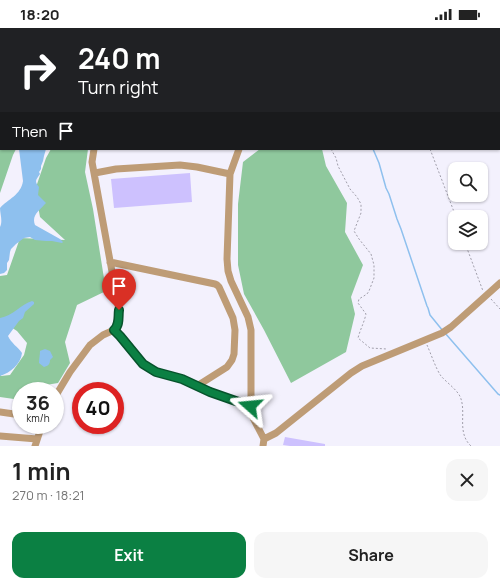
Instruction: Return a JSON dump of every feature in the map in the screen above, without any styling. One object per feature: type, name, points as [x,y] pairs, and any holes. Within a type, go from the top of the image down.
[{"type":"street","points":[[64,382],[90,346],[103,335],[114,330],[118,323],[119,310],[92,162],[94,150]]},
{"type":"street","points":[[239,150],[230,174],[228,271],[231,281],[248,317],[251,330],[250,406],[251,414],[264,443],[356,369],[442,334],[500,283]]},
{"type":"street","points":[[94,173],[116,169],[180,165],[230,174]]},
{"type":"street","points":[[110,262],[215,284],[219,287],[233,318],[235,330],[234,354],[227,367],[197,386]]},
{"type":"street","points":[[114,330],[143,364],[156,372],[182,379],[210,392],[250,406]]},
{"type":"street","points":[[0,412],[12,414]]},
{"type":"street","points":[[0,436],[36,443]]},
{"type":"path","points":[[332,150],[350,189],[361,204],[361,213],[354,231],[371,254],[374,265],[374,278],[369,291],[359,299],[358,303],[366,314],[358,338],[370,348],[380,348],[395,353]]},
{"type":"path","points":[[430,150],[453,210]]},
{"type":"path","points":[[468,250],[484,292],[500,308]]},
{"type":"path","points":[[426,341],[440,375],[461,397],[463,406],[462,423],[465,437],[471,446]]},
{"type":"green space","points":[[0,150],[16,150],[13,155],[0,193]]},
{"type":"green space","points":[[50,150],[88,150],[85,172],[93,209],[106,291],[77,305],[65,342],[70,363],[59,382],[12,382],[12,399],[0,397],[0,374],[1,376],[10,375],[24,355],[27,343],[17,331],[0,320],[0,276],[7,275],[20,238],[65,240],[40,217],[35,190],[46,158]]},
{"type":"green space","points":[[259,150],[322,150],[326,166],[347,203],[345,232],[363,265],[351,297],[355,314],[346,352],[291,383],[244,294],[238,265],[238,204],[243,162]]},
{"type":"water","points":[[19,150],[46,150],[39,172],[40,174],[36,183],[39,187],[38,195],[46,203],[35,215],[34,221],[35,225],[63,242],[35,240],[30,237],[24,238],[11,249],[7,263],[7,270],[0,274],[0,208],[20,190],[23,181]]},
{"type":"water","points":[[32,301],[34,304],[25,312],[23,318],[8,336],[22,353],[20,361],[8,373],[0,376],[0,318],[9,315]]},
{"type":"water","points":[[45,349],[50,351],[53,357],[50,360],[50,363],[44,367],[39,362],[40,351]]},
{"type":"building","points":[[190,173],[192,202],[114,208],[111,179]]},
{"type":"building","points":[[285,437],[325,444],[325,446],[283,445]]},
{"type":"waterway","points":[[373,150],[430,315],[443,331]]},
{"type":"waterway","points":[[445,333],[500,395]]},
{"type":"route","points":[[119,310],[118,323],[114,330],[143,364],[156,372],[182,379],[227,399],[250,406]]}]
